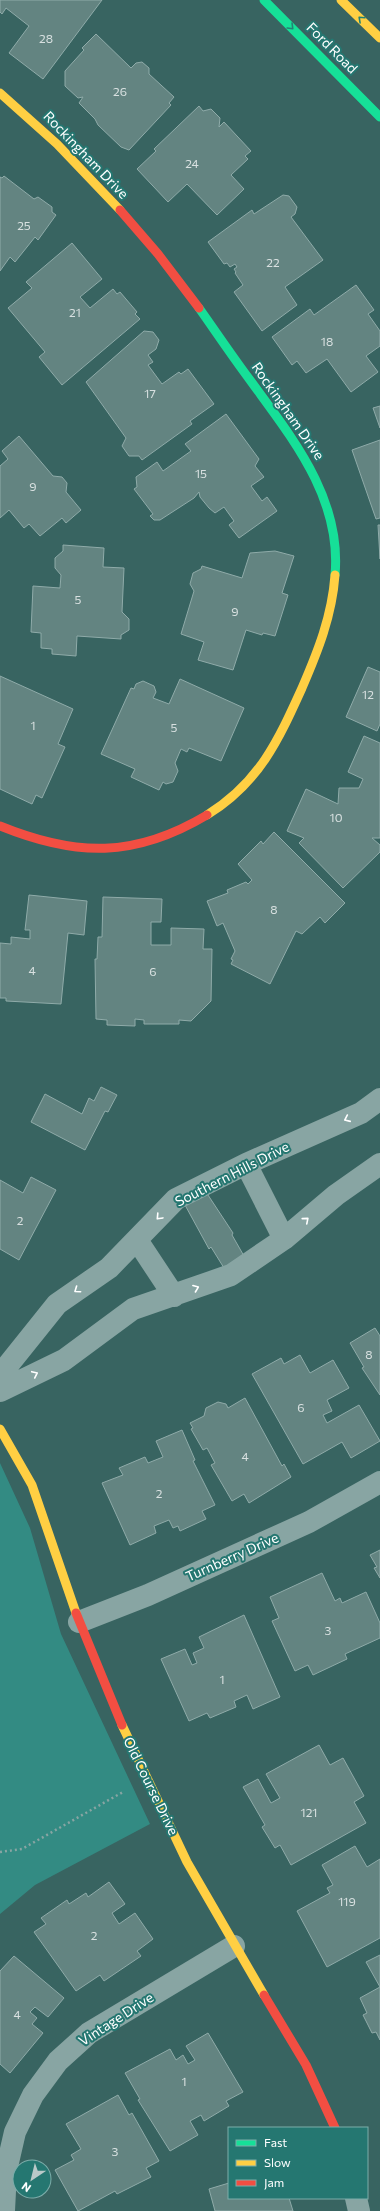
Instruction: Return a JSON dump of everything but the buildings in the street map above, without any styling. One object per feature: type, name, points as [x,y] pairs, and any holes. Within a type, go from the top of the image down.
[{"type":"street","name":"Ford Road","points":[[264,0],[380,117]]},
{"type":"street","points":[[341,0],[380,38]]},
{"type":"street","name":"Rockingham Drive","points":[[0,93],[38,126],[94,180],[146,239],[307,460],[325,500],[334,537],[336,576],[331,614],[318,651],[275,746],[249,781],[217,810],[184,829],[147,842],[114,848],[75,848],[33,839],[0,826]]},
{"type":"street","name":"Southern Hills Drive","points":[[0,1375],[57,1304],[109,1268],[138,1240],[176,1199],[246,1164],[361,1113],[380,1099]]},
{"type":"street","points":[[246,1164],[284,1239]]},
{"type":"street","points":[[0,1391],[64,1360],[133,1309],[231,1275],[284,1239],[336,1195],[380,1164]]},
{"type":"street","points":[[138,1240],[174,1296]]},
{"type":"street","name":"Old Course Drive","points":[[0,1429],[32,1485],[79,1622],[128,1740],[146,1779],[187,1862],[234,1946],[306,2065],[335,2127]]},
{"type":"street","name":"Turnberry Drive","points":[[79,1622],[148,1595],[309,1522],[380,1482]]},
{"type":"street","name":"Vintage Drive","points":[[4,2211],[6,2171],[15,2132],[33,2095],[58,2060],[89,2033],[234,1946]]},
{"type":"street","points":[[356,2199],[359,2211]]},
{"type":"path","points":[[0,1852],[22,1849],[146,1779]]},
{"type":"green space","points":[[0,1463],[30,1528],[61,1634],[150,1824],[35,1885],[0,1914]]},
{"type":"traffic: fast","points":[[264,0],[380,117]]},
{"type":"traffic: fast","points":[[199,308],[282,424],[311,470],[331,520],[335,547],[335,575]]},
{"type":"traffic: slow","points":[[341,0],[380,38]]},
{"type":"traffic: slow","points":[[0,93],[57,144],[120,210]]},
{"type":"traffic: slow","points":[[207,815],[225,803],[254,775],[275,743],[302,688],[319,647],[331,605],[335,575]]},
{"type":"traffic: slow","points":[[0,1429],[32,1485],[76,1613]]},
{"type":"traffic: slow","points":[[122,1725],[187,1862],[264,1995]]},
{"type":"traffic: jam","points":[[120,210],[158,254],[199,308]]},
{"type":"traffic: jam","points":[[0,826],[54,843],[80,847],[105,848],[130,846],[155,839],[181,829],[207,815]]},
{"type":"traffic: jam","points":[[76,1613],[122,1725]]},
{"type":"traffic: jam","points":[[264,1995],[306,2065],[335,2127]]}]
